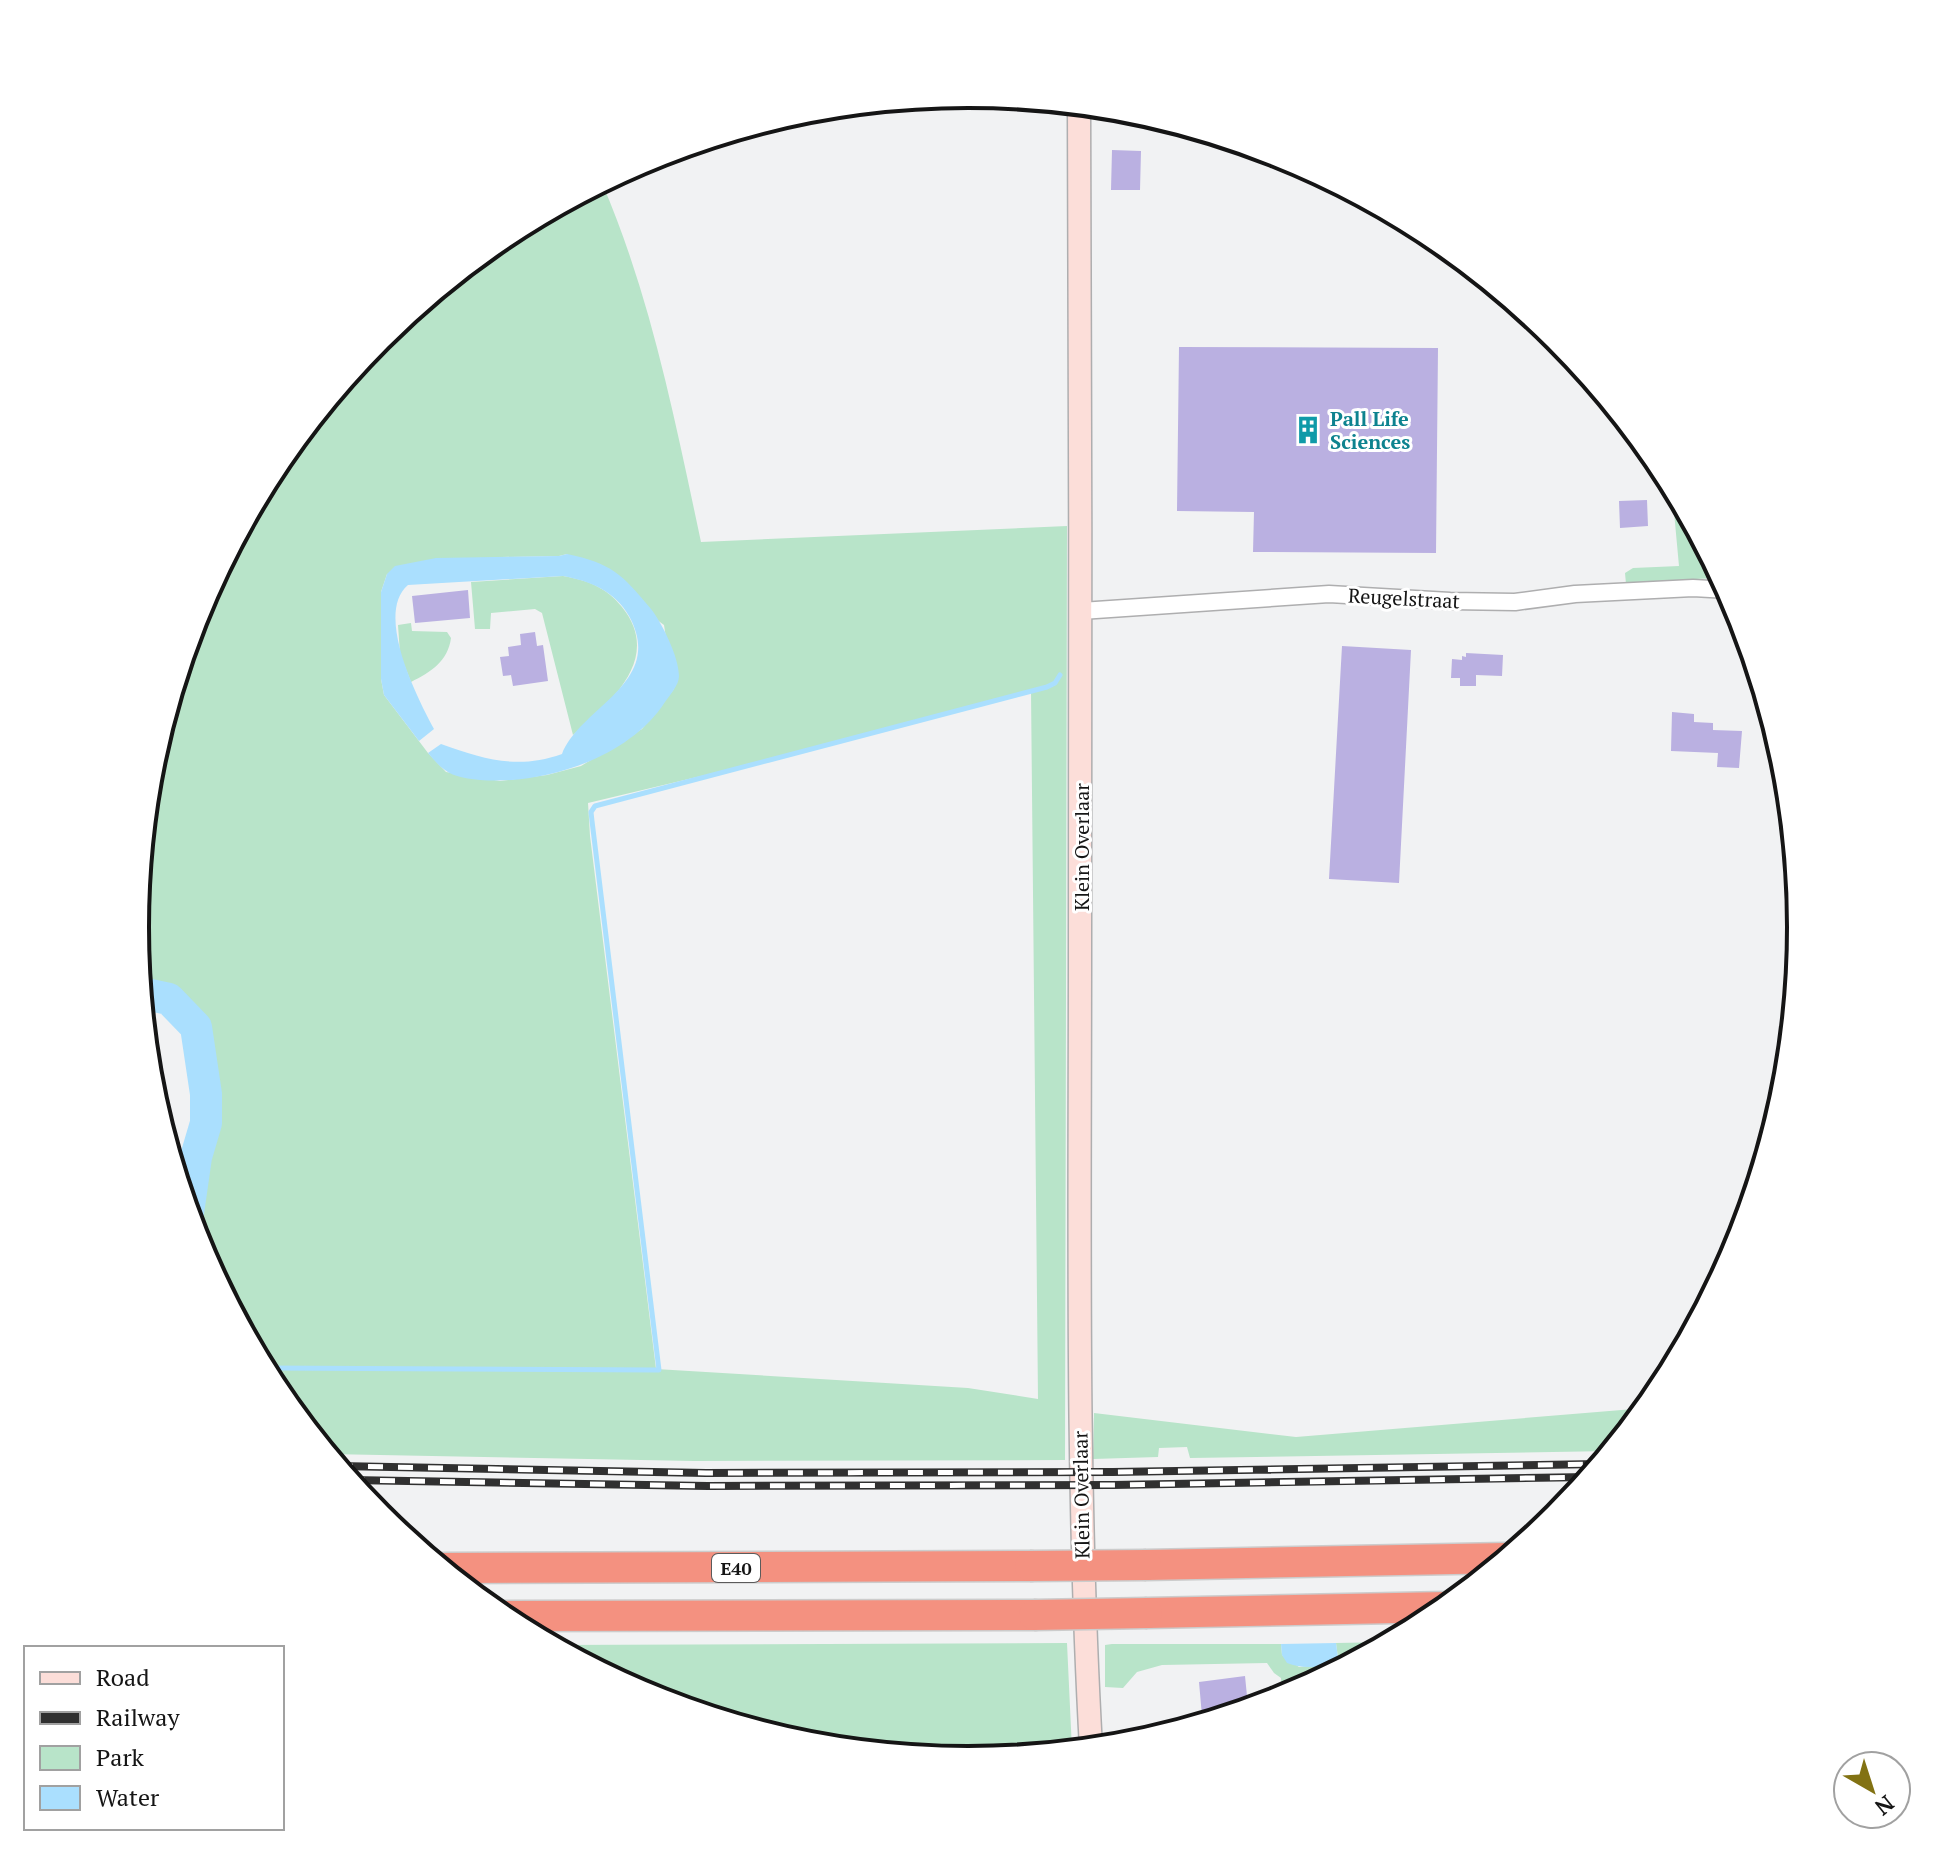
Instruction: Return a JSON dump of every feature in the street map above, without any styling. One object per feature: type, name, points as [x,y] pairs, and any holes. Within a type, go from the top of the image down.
[{"type":"highway","name":"E40","points":[[458,1568],[1146,1565],[1490,1558]]},
{"type":"highway","points":[[526,1616],[1034,1615],[1424,1607]]},
{"type":"main road","name":"Klein Overlaar","points":[[1079,116],[1079,1399],[1082,1590],[1090,1736]]},
{"type":"street","name":"Reugelstraat","points":[[1081,611],[1329,594],[1515,602],[1575,594],[1714,589]]},
{"type":"green space","points":[[606,192],[648,315],[701,542],[1067,526],[1065,1460],[694,1461],[341,1454],[287,1382],[233,1289],[211,1240],[197,1202],[215,1124],[213,1072],[204,1034],[196,1017],[176,992],[151,984],[149,927],[156,820],[165,767],[192,664],[233,565],[259,517],[318,428],[352,387],[428,311],[513,246]],"holes":[[[567,554],[664,625],[674,689],[642,729],[581,766],[547,775],[500,781],[446,772],[384,695],[381,679],[381,592],[387,574],[502,557]],[[1031,691],[1038,1399],[968,1388],[656,1369],[588,803],[781,757]]]},
{"type":"green space","points":[[1674,513],[1709,579],[1626,584],[1625,573],[1633,568],[1679,566]]},
{"type":"green space","points":[[563,576],[596,586],[616,600],[633,626],[637,644],[635,661],[627,678],[602,708],[573,735],[542,613],[535,609],[491,613],[490,629],[475,629],[471,582]]},
{"type":"green space","points":[[411,623],[412,631],[447,632],[451,638],[446,653],[437,665],[411,682],[400,654],[398,625]]},
{"type":"green space","points":[[1630,1409],[1597,1451],[1190,1458],[1187,1447],[1159,1448],[1158,1457],[1093,1459],[1094,1413],[1296,1437]]},
{"type":"green space","points":[[1365,1642],[1338,1658],[1336,1643]]},
{"type":"green space","points":[[1067,1643],[1072,1739],[968,1746],[861,1739],[808,1730],[705,1703],[655,1684],[574,1645]]},
{"type":"green space","points":[[1281,1644],[1282,1655],[1299,1667],[1324,1665],[1281,1684],[1281,1678],[1267,1663],[1162,1665],[1137,1672],[1123,1688],[1105,1687],[1105,1645]]},
{"type":"water","points":[[567,554],[595,561],[615,572],[651,609],[665,631],[676,659],[679,679],[676,686],[649,722],[630,739],[583,764],[531,778],[505,780],[471,779],[449,772],[428,753],[441,744],[501,761],[530,761],[562,754],[572,737],[629,676],[637,659],[638,639],[629,616],[617,600],[601,588],[573,578],[563,576],[408,585],[399,598],[395,616],[397,635],[410,678],[434,729],[419,741],[384,695],[381,679],[381,592],[387,574],[395,566],[436,558]]},
{"type":"water","points":[[1336,1643],[1338,1658],[1319,1666],[1293,1665],[1287,1663],[1282,1655],[1281,1644]]},
{"type":"building","points":[[1112,150],[1141,151],[1140,190],[1111,190]]},
{"type":"building","name":"Pall Life Sciences","points":[[1179,347],[1438,348],[1436,553],[1253,552],[1254,512],[1177,511]]},
{"type":"building","points":[[1647,500],[1648,526],[1620,528],[1619,501]]},
{"type":"building","points":[[468,590],[470,618],[415,623],[412,596]]},
{"type":"building","points":[[535,632],[537,646],[543,645],[548,681],[513,686],[511,675],[503,676],[500,657],[509,656],[508,647],[521,645],[520,634]]},
{"type":"building","points":[[1342,646],[1411,650],[1399,883],[1329,879]]},
{"type":"building","points":[[1466,653],[1503,655],[1502,676],[1476,675],[1476,686],[1460,686],[1460,678],[1451,678],[1452,659],[1462,660]]},
{"type":"building","points":[[1672,712],[1694,714],[1694,722],[1713,723],[1713,730],[1742,731],[1739,768],[1717,767],[1718,753],[1671,751]]},
{"type":"building","points":[[1245,1676],[1247,1697],[1202,1712],[1199,1682]]},
{"type":"waterway","points":[[279,1368],[659,1370],[591,812],[595,806],[1047,687],[1055,683],[1060,675]]},
{"type":"waterway","points":[[152,995],[169,999],[196,1027],[206,1094],[206,1123],[196,1157],[192,1188]]},
{"type":"railway","points":[[351,1466],[706,1473],[1113,1472],[1586,1464]]},
{"type":"railway","points":[[365,1480],[708,1486],[1113,1485],[1574,1477]]},
{"type":"place","name":"Pall Life Sciences","points":[[1308,430]]}]
